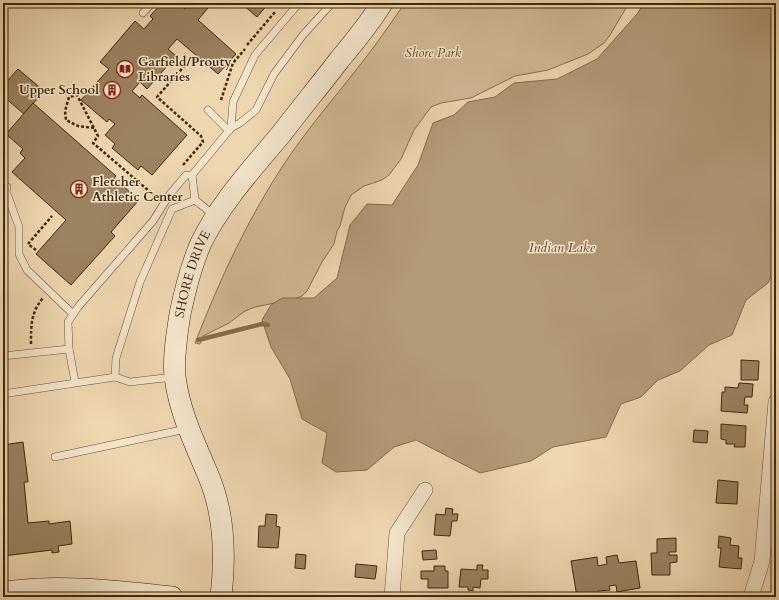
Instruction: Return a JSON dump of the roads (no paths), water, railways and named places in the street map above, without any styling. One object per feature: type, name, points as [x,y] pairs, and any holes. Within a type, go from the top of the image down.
[{"type":"main road","name":"SHORE DRIVE","points":[[221,597],[224,572],[223,540],[220,514],[214,490],[188,428],[179,400],[175,377],[179,322],[187,283],[202,243],[216,216],[236,188],[363,31],[382,3]]},
{"type":"main road","points":[[3,592],[36,589],[54,593],[137,593],[172,597]]},
{"type":"street","points":[[752,597],[762,561],[776,402]]},
{"type":"street","points":[[392,597],[397,533],[425,490]]},
{"type":"lane","points":[[143,13],[152,3]]},
{"type":"lane","points":[[230,129],[233,102],[255,55],[299,3]]},
{"type":"lane","points":[[216,216],[195,200],[192,175],[230,129],[240,124],[256,110],[274,74],[303,35],[332,3]]},
{"type":"lane","points":[[208,110],[230,129]]},
{"type":"lane","points":[[75,382],[69,349],[68,322],[78,306],[153,221],[170,194],[186,175],[192,175]]},
{"type":"lane","points":[[7,187],[6,191],[19,227],[18,254],[27,270],[73,314]]},
{"type":"lane","points":[[115,376],[116,358],[140,282],[172,209],[195,200]]},
{"type":"lane","points":[[3,356],[69,349]]},
{"type":"lane","points":[[3,394],[115,376],[130,382],[175,377]]},
{"type":"lane","points":[[55,457],[188,428]]},
{"type":"water","name":"Indian Lake","points":[[644,3],[776,3],[776,264],[768,283],[746,300],[732,335],[709,345],[680,371],[658,380],[641,397],[621,404],[606,437],[553,447],[531,461],[480,473],[416,440],[394,447],[367,470],[336,472],[322,463],[327,433],[302,419],[290,379],[271,347],[262,320],[271,305],[282,298],[314,298],[337,278],[350,225],[367,204],[392,205],[418,165],[433,123],[454,115],[468,102],[495,97],[514,83],[557,79],[597,59],[637,14]]},
{"type":"waterway","points":[[198,340],[262,324],[268,325]]},
{"type":"place","name":"Garfield/Prouty Libraries","points":[[125,69]]},
{"type":"place","name":"Upper School","points":[[112,90]]},
{"type":"place","name":"Fletcher Athletic Center","points":[[79,189]]},
{"type":"park label","name":"Shore Park","points":[[433,53]]}]
